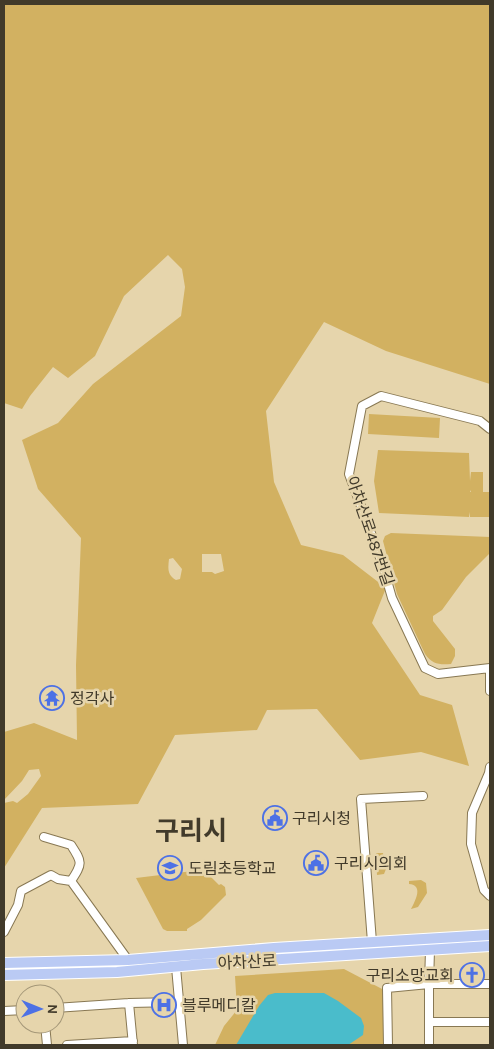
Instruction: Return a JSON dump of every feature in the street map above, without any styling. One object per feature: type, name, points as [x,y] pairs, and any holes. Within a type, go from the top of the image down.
[{"type":"main road","name":"아차산로","points":[[4,963],[128,960],[372,942],[490,936]]},
{"type":"main road","name":"아차산로","points":[[4,975],[108,972],[490,946]]},
{"type":"street","name":"아차산로487번길","points":[[490,429],[480,421],[381,396],[362,406],[348,474],[382,563],[392,598],[425,668],[438,674],[490,668],[490,691]]},
{"type":"street","points":[[490,767],[472,813],[470,844],[484,890],[490,896]]},
{"type":"street","points":[[372,942],[361,799],[422,796]]},
{"type":"street","points":[[44,837],[71,844],[81,860],[80,868],[71,880]]},
{"type":"street","points":[[4,932],[18,905],[21,891],[51,875],[58,879],[71,880]]},
{"type":"street","points":[[71,880],[128,960]]},
{"type":"street","points":[[429,1045],[430,950]]},
{"type":"street","points":[[176,966],[183,1045]]},
{"type":"street","points":[[388,1045],[387,988],[429,984],[490,984]]},
{"type":"street","points":[[65,1007],[179,1002]]},
{"type":"street","points":[[67,1045],[133,1043],[129,1003]]},
{"type":"street","points":[[429,1022],[490,1022]]},
{"type":"shaded area","points":[[4,4],[490,4],[490,384],[386,351],[324,322],[266,411],[274,482],[301,545],[343,555],[386,588],[372,623],[420,695],[452,705],[469,766],[421,752],[360,760],[317,709],[267,710],[257,730],[175,735],[138,804],[42,808],[4,868],[4,803],[13,801],[17,803],[28,794],[41,776],[39,769],[29,770],[22,781],[4,800],[4,732],[34,723],[77,740],[76,665],[81,538],[38,489],[22,440],[58,423],[93,384],[181,316],[185,287],[182,269],[168,255],[124,296],[95,356],[68,378],[53,367],[22,409],[4,403]],"holes":[[[202,554],[221,554],[224,571],[215,574],[212,572],[202,572]],[[173,558],[182,569],[180,579],[176,580],[171,576],[168,565],[169,559]]]},
{"type":"shaded area","points":[[369,414],[440,418],[439,438],[368,434]]},
{"type":"shaded area","points":[[378,450],[469,453],[470,481],[471,472],[483,472],[483,492],[490,492],[490,517],[470,517],[470,512],[469,517],[379,513],[374,481]]},
{"type":"shaded area","points":[[391,533],[490,537],[490,553],[466,577],[442,610],[433,616],[433,621],[455,649],[455,656],[451,664],[436,663],[425,654],[397,594],[383,541],[385,536]]},
{"type":"shaded area","points":[[376,853],[383,853],[384,859],[388,854],[392,854],[384,874],[377,875]]},
{"type":"shaded area","points":[[201,870],[201,875],[209,875],[219,885],[221,884],[225,887],[226,895],[187,931],[167,931],[163,929],[136,878]]},
{"type":"shaded area","points":[[421,880],[426,883],[427,893],[418,907],[411,909],[417,890],[414,885],[409,884],[409,881]]},
{"type":"shaded area","points":[[344,969],[384,990],[385,1045],[215,1045],[224,1026],[237,1010],[235,976]]},
{"type":"water","points":[[275,993],[324,993],[361,1018],[364,1026],[363,1035],[348,1045],[236,1045],[259,1006],[268,995]]},
{"type":"place","name":"정각사","points":[[52,698]]},
{"type":"place","name":"구리시청","points":[[275,818]]},
{"type":"place","name":"구리시의회","points":[[316,863]]},
{"type":"place","name":"도림초등학교","points":[[170,868]]},
{"type":"place","name":"구리소망교회","points":[[472,975]]},
{"type":"place","name":"블루메디칼","points":[[164,1005]]},
{"type":"district","name":"구리시","points":[[191,831]]}]
